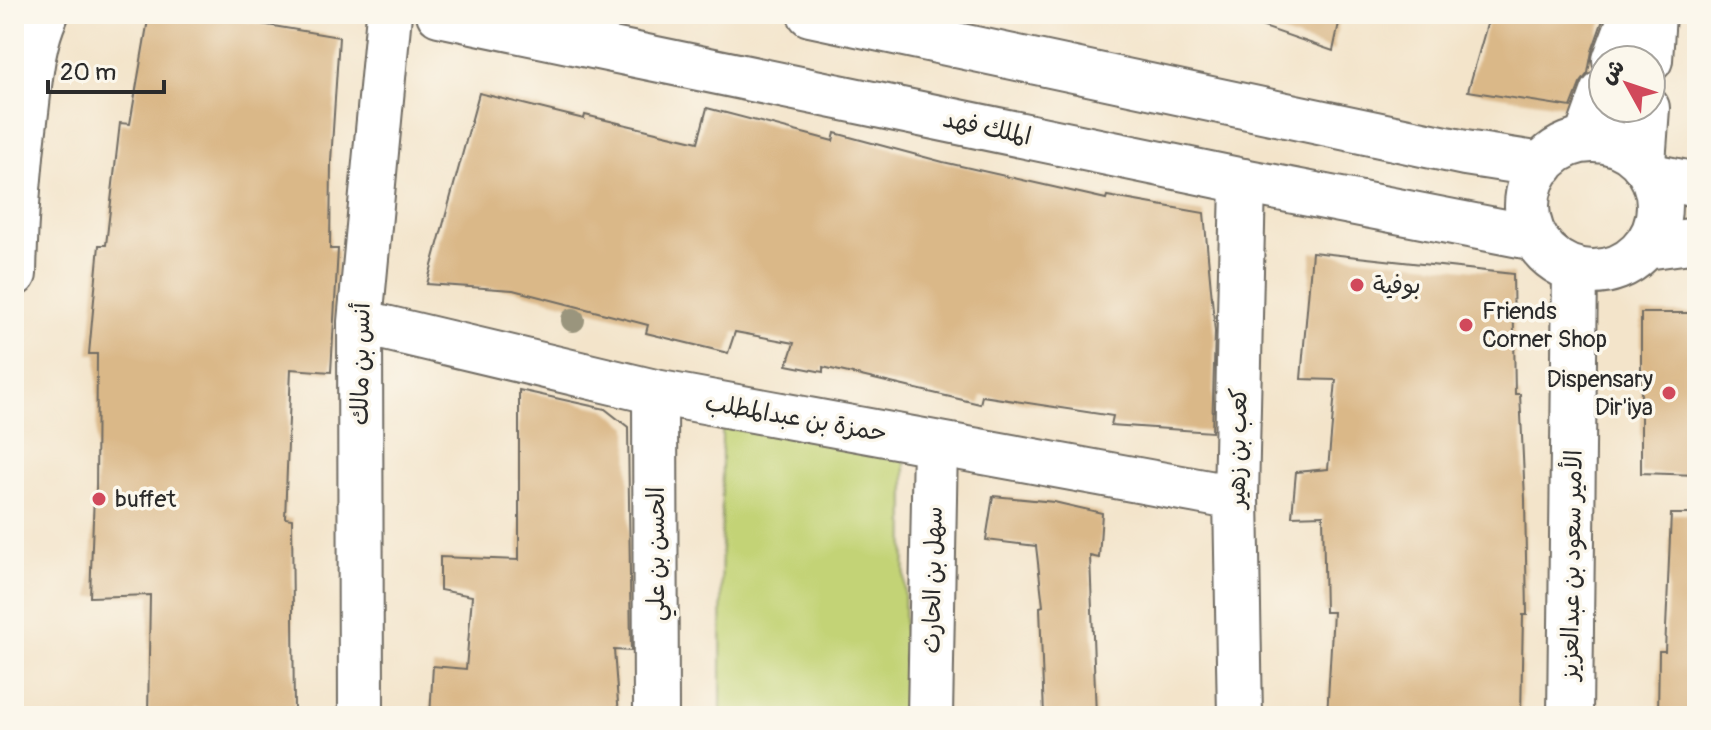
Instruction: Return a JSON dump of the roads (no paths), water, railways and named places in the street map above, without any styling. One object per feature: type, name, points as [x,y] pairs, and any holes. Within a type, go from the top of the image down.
[{"type":"street","points":[[14,274],[15,201],[29,85],[40,26],[46,14]]},
{"type":"street","name":"أنس بن مالك","points":[[361,716],[360,322],[389,14]]},
{"type":"street","name":"الملك فهد","points":[[439,14],[1243,181],[1535,238]]},
{"type":"street","points":[[1621,44],[1632,14]]},
{"type":"street","points":[[1651,44],[1653,14]]},
{"type":"street","points":[[837,17],[1465,153],[1542,165]]},
{"type":"street","points":[[1586,140],[1592,124]]},
{"type":"street","points":[[1647,124],[1648,169]]},
{"type":"street","points":[[1586,140],[1612,142],[1624,147],[1648,169],[1658,188],[1656,229],[1646,247],[1614,269],[1594,272],[1575,270],[1545,252],[1528,220],[1527,201],[1532,182],[1542,165],[1561,148],[1586,140]]},
{"type":"street","points":[[1648,169],[1697,185]]},
{"type":"street","name":"كعب بن زهير","points":[[1240,716],[1236,498],[1243,181]]},
{"type":"street","points":[[1646,247],[1697,240]]},
{"type":"street","name":"الأمير سعود بن عبدالعزيز","points":[[1570,716],[1575,270]]},
{"type":"street","name":"حمزة بن عبدالمطلب","points":[[360,322],[655,392],[1236,498]]},
{"type":"street","name":"الحسن بن علي","points":[[655,392],[656,716]]},
{"type":"street","name":"سهل بن الحارث","points":[[930,716],[935,444]]},
{"type":"place","name":"بوفية","points":[[1357,285]]},
{"type":"place","name":"Friends Corner Shop","points":[[1466,325]]},
{"type":"place","name":"Dispensary Dir'iya","points":[[1669,393]]},
{"type":"place","name":"buffet","points":[[99,499]]}]
